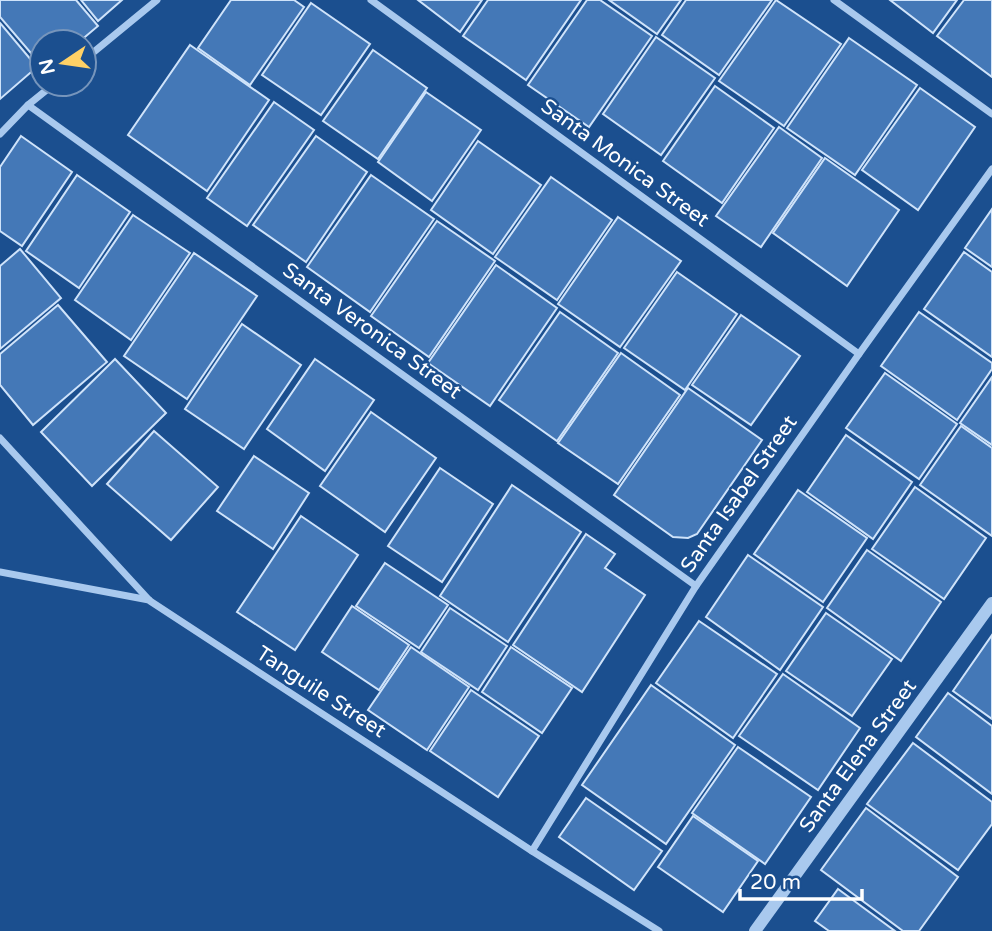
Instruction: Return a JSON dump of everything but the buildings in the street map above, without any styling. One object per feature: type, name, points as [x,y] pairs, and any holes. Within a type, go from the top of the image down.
[{"type":"street","points":[[98,48],[157,0]]},
{"type":"street","name":"Santa Monica Street","points":[[371,0],[859,354]]},
{"type":"street","points":[[834,0],[992,114]]},
{"type":"street","points":[[0,134],[37,98]]},
{"type":"street","name":"Santa Veronica Street","points":[[28,105],[696,586]]},
{"type":"street","name":"Santa Isabel Street","points":[[532,851],[696,586],[992,169]]},
{"type":"street","name":"Tanguile Street","points":[[0,438],[150,601],[659,931]]},
{"type":"street","points":[[0,572],[150,601]]},
{"type":"street","name":"Santa Elena Street","points":[[755,931],[992,604]]}]
